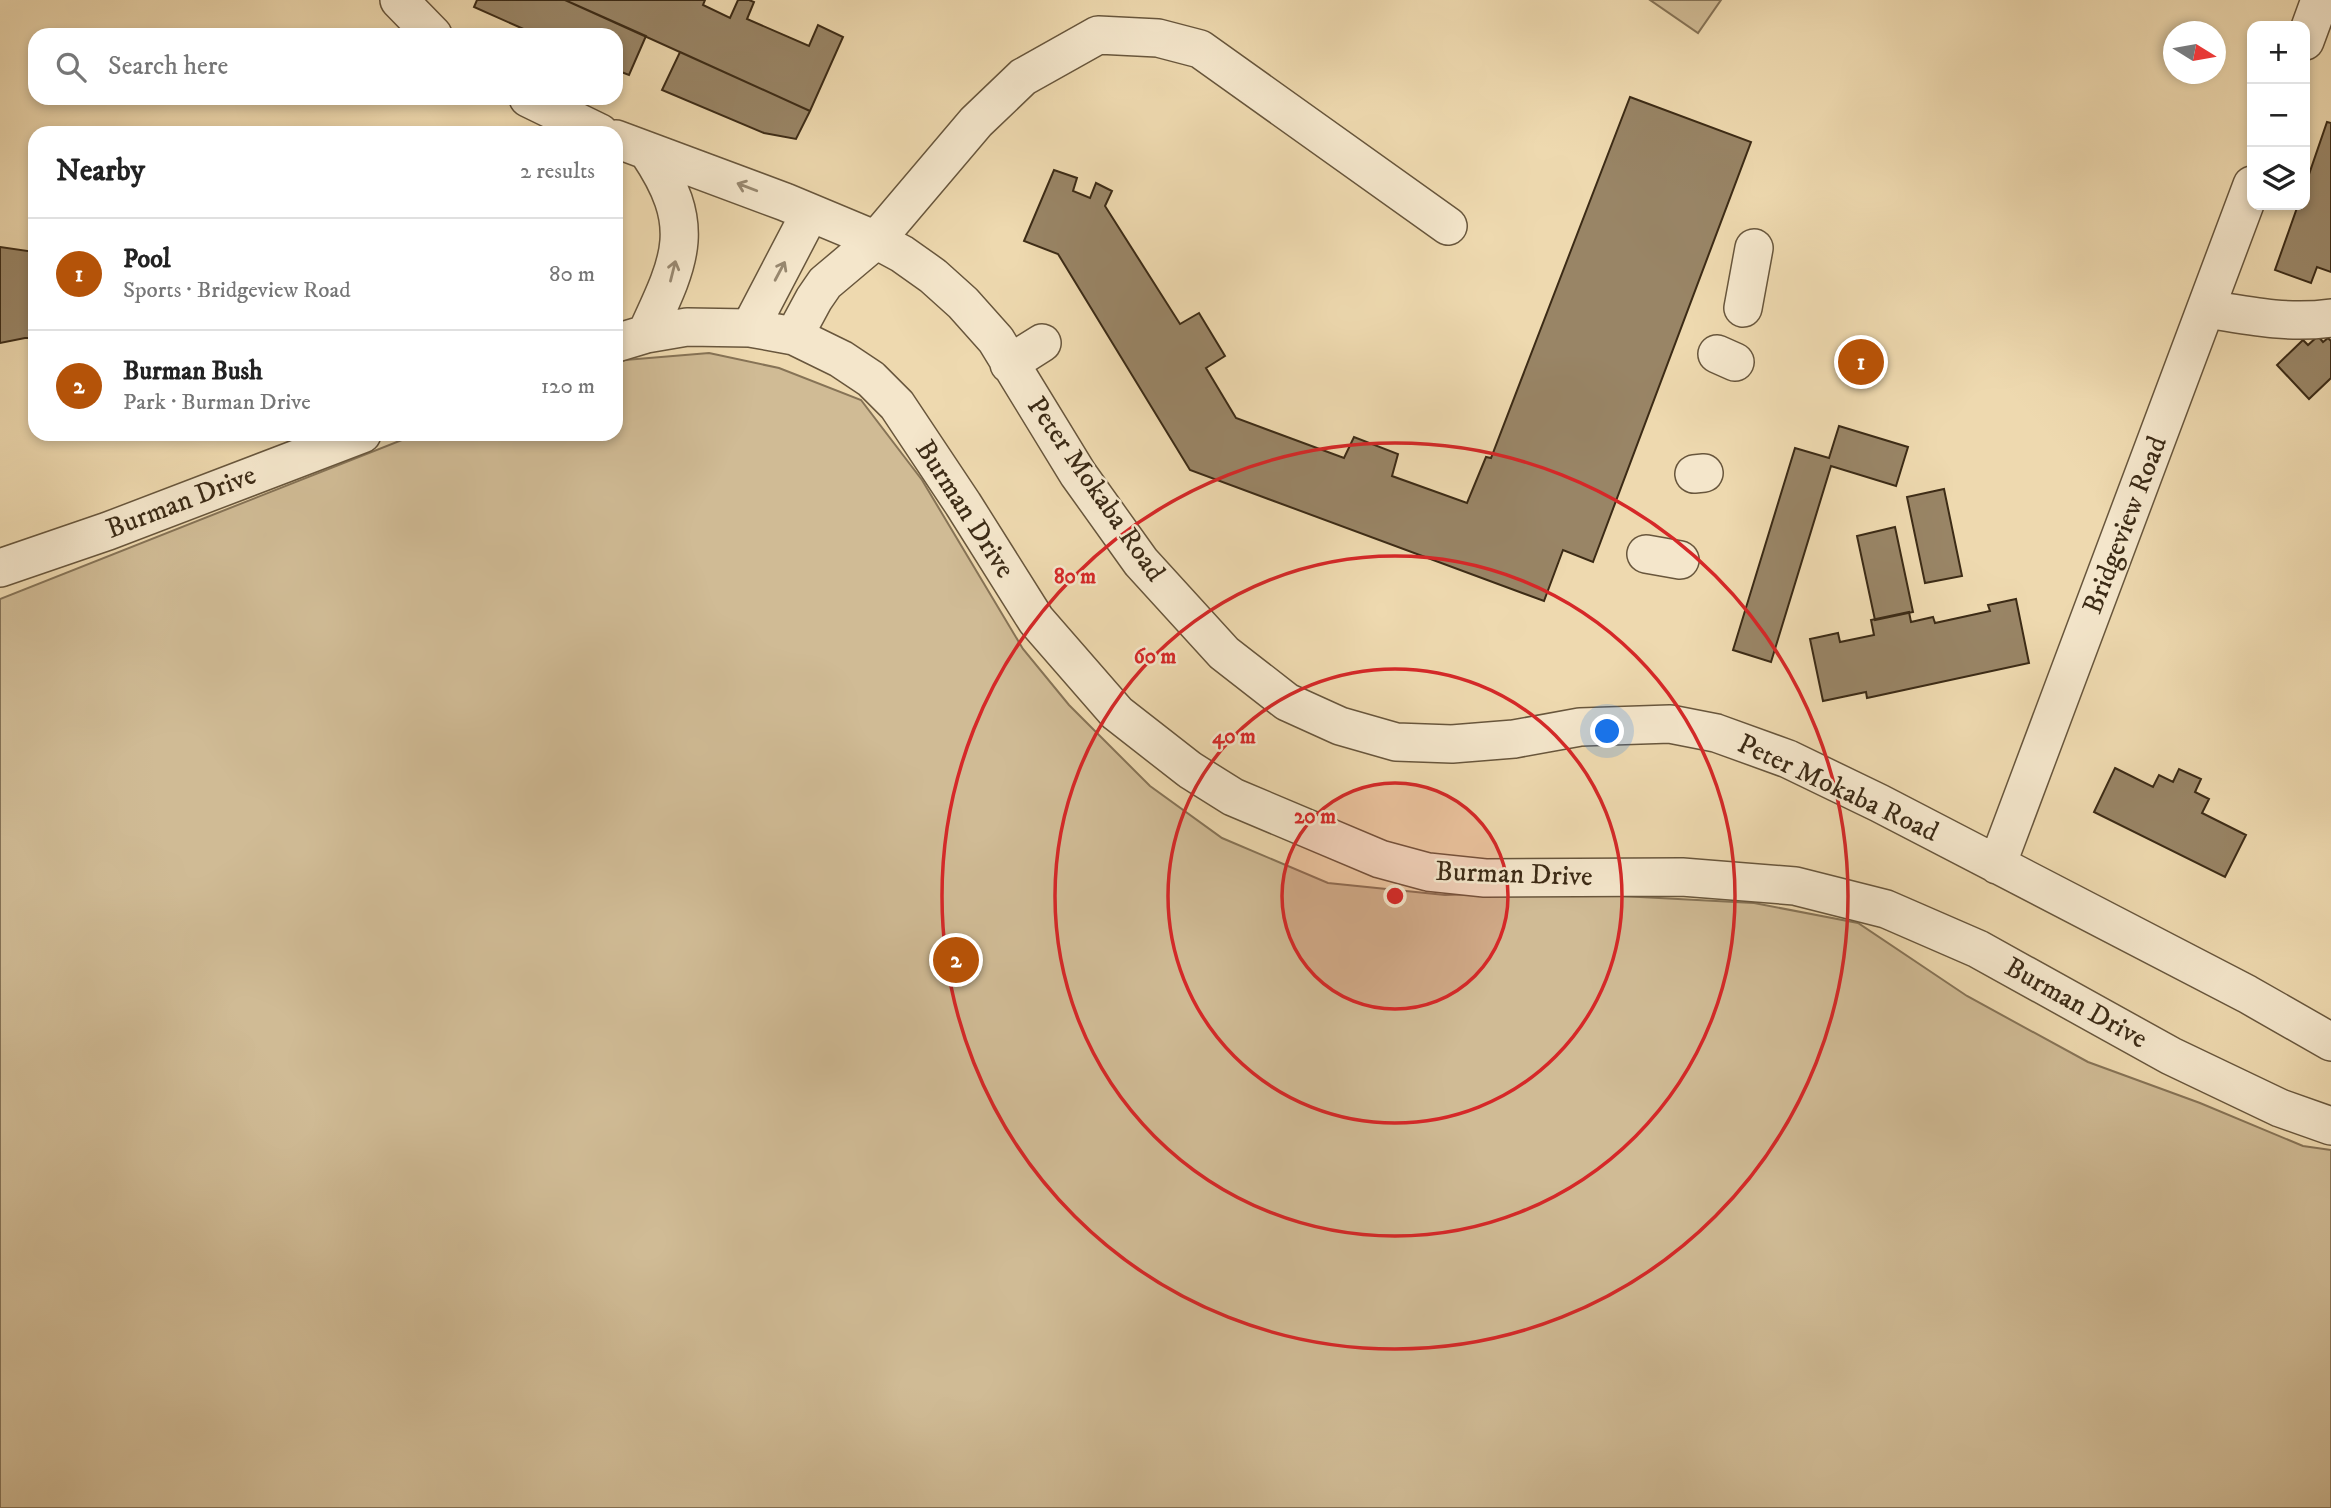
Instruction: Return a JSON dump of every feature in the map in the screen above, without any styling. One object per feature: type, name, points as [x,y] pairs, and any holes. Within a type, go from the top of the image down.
[{"type":"street","points":[[400,0],[426,28]]},
{"type":"street","points":[[2310,27],[2320,0]]},
{"type":"street","points":[[794,336],[825,283],[876,240],[976,122],[1023,77],[1098,35],[1158,38],[1200,49],[1448,226]]},
{"type":"street","points":[[542,105],[586,126]]},
{"type":"street","points":[[631,338],[671,279],[679,242],[676,206],[667,183],[632,145]]},
{"type":"street","name":"Peter Mokaba Road","points":[[632,145],[876,240],[933,276],[963,303],[996,340],[1078,474],[1141,562],[1224,653],[1287,702],[1340,726],[1396,742],[1452,744],[1514,739],[1580,727],[1670,723],[1716,733],[1788,759],[1880,803],[2247,994],[2331,1042]]},
{"type":"street","name":"Bridgeview Road","points":[[1997,865],[2247,199]]},
{"type":"street","points":[[750,328],[810,213]]},
{"type":"street","points":[[1743,308],[1754,248]]},
{"type":"street","points":[[2207,309],[2273,320],[2306,322],[2331,318]]},
{"type":"street","name":"Burman Drive","points":[[631,338],[687,327],[750,328],[794,336],[841,359],[871,379],[897,405],[1036,620],[1117,713],[1190,770],[1233,797],[1380,859],[1428,872],[1485,878],[1682,877],[1795,886],[1886,909],[1978,948],[2171,1056],[2280,1108],[2331,1126]]},
{"type":"street","points":[[1009,364],[1042,343]]},
{"type":"street","name":"Burman Drive","points":[[0,568],[108,531],[344,441]]},
{"type":"shaded area","points":[[1650,0],[1721,0],[1698,33]]},
{"type":"shaded area","points":[[709,353],[779,368],[861,400],[922,480],[1023,649],[1069,705],[1150,786],[1222,838],[1328,883],[1445,895],[1545,892],[1754,903],[1858,923],[1967,996],[2088,1062],[2200,1103],[2303,1146],[2331,1150],[2331,1508],[0,1508],[0,599],[399,441],[623,441],[625,360]]},
{"type":"building","points":[[477,0],[565,0],[646,36],[629,75],[623,73],[623,28],[521,28],[474,7]]},
{"type":"building","points":[[565,0],[705,0],[703,5],[730,18],[738,0],[749,0],[754,2],[747,19],[809,46],[818,25],[843,37],[810,111]]},
{"type":"building","points":[[680,52],[810,111],[796,139],[764,133],[662,90]]},
{"type":"building","points":[[1630,97],[1751,142],[1593,562],[1563,550],[1544,601],[1190,470],[1058,254],[1024,241],[1054,170],[1077,178],[1073,191],[1090,198],[1096,183],[1112,191],[1105,206],[1180,324],[1199,313],[1225,356],[1206,368],[1236,418],[1344,458],[1354,437],[1398,454],[1392,476],[1467,503],[1486,457],[1491,458]]},
{"type":"building","points":[[2327,122],[2331,123],[2331,272],[2317,267],[2311,283],[2275,270],[2296,210],[2310,210],[2310,171]]},
{"type":"building","points":[[0,247],[28,251],[28,338],[0,343]]},
{"type":"building","points":[[2318,336],[2323,342],[2328,338],[2331,341],[2331,378],[2309,399],[2277,365],[2303,340],[2308,345]]},
{"type":"building","points":[[1839,426],[1908,447],[1896,486],[1831,466],[1771,662],[1733,650],[1795,448],[1829,458]]},
{"type":"building","points":[[1944,489],[1962,576],[1925,583],[1907,497]]},
{"type":"building","points":[[1895,527],[1913,612],[1875,620],[1857,536]]},
{"type":"building","points":[[2016,599],[2029,663],[1867,698],[1866,692],[1823,701],[1810,639],[1838,633],[1840,642],[1874,635],[1871,620],[1909,612],[1911,622],[1933,617],[1935,623],[1990,611],[1988,605]]},
{"type":"building","points":[[2115,768],[2153,787],[2159,775],[2173,782],[2179,769],[2201,779],[2195,792],[2209,799],[2202,813],[2246,835],[2225,877],[2094,812]]},
{"type":"place","name":"Pool","points":[[1861,362]]},
{"type":"place","name":"Burman Bush","points":[[956,960]]}]
